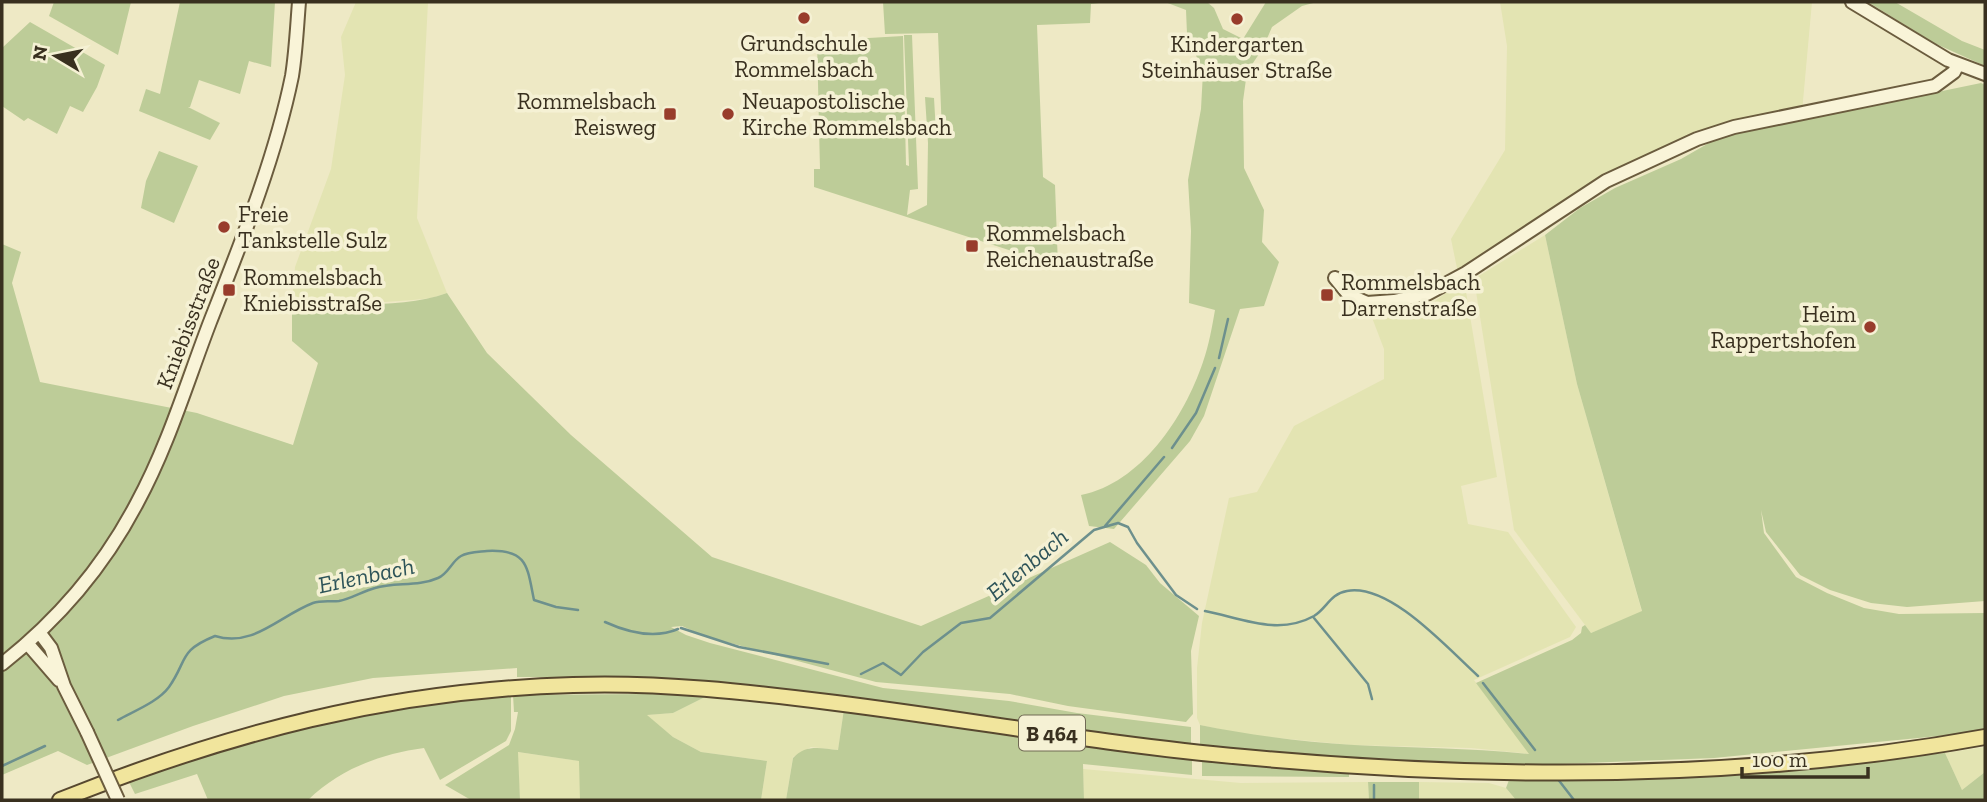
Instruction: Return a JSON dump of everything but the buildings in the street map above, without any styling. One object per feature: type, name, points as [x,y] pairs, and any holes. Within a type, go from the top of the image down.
[{"type":"main road","name":"B 464","points":[[60,800],[197,749],[333,712],[447,694],[573,685],[670,687],[765,694],[1242,757],[1488,773],[1624,772],[1817,760],[1985,737]]},
{"type":"street","name":"Kniebisstraße","points":[[2,664],[39,632],[75,595],[106,554],[137,503],[159,455],[236,256],[277,134],[292,73],[299,2]]},
{"type":"street","points":[[1852,2],[1953,62],[1985,74]]},
{"type":"street","points":[[1335,278],[1349,295],[1367,303],[1427,294],[1466,273],[1606,181],[1687,144],[1734,127],[1936,86],[1954,72],[1953,62]]},
{"type":"street","points":[[39,632],[51,648],[64,686],[118,800]]},
{"type":"street","points":[[27,643],[64,686]]},
{"type":"green space","points":[[54,2],[131,2],[118,55],[49,16]]},
{"type":"green space","points":[[180,2],[275,2],[271,67],[249,61],[240,94],[199,80],[188,107],[220,123],[210,140],[139,111],[146,89],[160,94]]},
{"type":"green space","points":[[356,2],[428,2],[417,218],[447,293],[431,298],[356,304],[292,303],[295,267],[331,169],[345,75],[341,37]]},
{"type":"green space","points":[[883,2],[1107,2],[1091,4],[1090,23],[1037,25],[1043,177],[1055,185],[1058,266],[814,187],[814,169],[820,169],[817,41],[903,36],[906,165],[909,166],[904,35],[912,35],[918,189],[910,190],[907,215],[927,205],[928,143],[925,97],[934,98],[936,133],[942,133],[938,33],[885,34]]},
{"type":"green space","points":[[1165,2],[1207,2],[1214,8],[1223,29],[1243,39],[1266,2],[1317,2],[1302,6],[1272,27],[1263,48],[1247,72],[1243,101],[1244,168],[1264,210],[1262,242],[1279,262],[1264,306],[1240,309],[1204,416],[1190,441],[1114,529],[1089,526],[1081,495],[1103,488],[1123,477],[1141,462],[1172,426],[1203,362],[1215,310],[1189,303],[1191,231],[1188,180],[1201,109],[1203,72],[1187,34],[1186,10]]},
{"type":"green space","points":[[1500,2],[1812,2],[1802,112],[1691,137],[1605,173],[1458,273],[1451,239],[1505,150],[1507,46]]},
{"type":"green space","points":[[1868,2],[1895,2],[1962,41],[1985,50],[1985,66],[1934,43]]},
{"type":"green space","points":[[30,22],[105,65],[83,112],[70,106],[57,134],[28,118],[24,121],[2,106],[2,48]]},
{"type":"green space","points":[[1981,83],[1985,85],[1985,601],[1907,607],[1871,603],[1830,590],[1800,575],[1766,532],[1761,510],[1764,533],[1796,577],[1827,593],[1864,608],[1899,614],[1985,613],[1985,729],[1959,734],[1714,758],[1488,766],[1352,759],[1200,745],[1200,725],[1315,742],[1529,754],[1476,683],[1572,640],[1581,633],[1585,625],[1591,633],[1642,611],[1577,384],[1545,235],[1580,208],[1615,188],[1681,159],[1735,128],[1748,125],[1749,131]]},
{"type":"green space","points":[[159,151],[198,166],[174,223],[141,208],[146,181]]},
{"type":"green space","points":[[1545,235],[1577,384],[1642,612],[1591,633],[1514,530],[1474,279]]},
{"type":"green space","points":[[2,244],[21,252],[12,283],[40,382],[197,413],[293,445],[318,363],[292,341],[292,303],[391,303],[447,293],[487,353],[571,435],[712,557],[921,626],[1110,542],[1146,565],[1160,583],[1199,616],[1191,651],[1193,714],[1186,722],[1068,706],[1010,694],[876,682],[704,636],[682,626],[671,627],[710,643],[883,688],[1009,701],[1077,713],[1191,727],[1191,744],[730,684],[647,677],[517,677],[517,668],[373,678],[284,696],[87,765],[58,751],[2,775]]},
{"type":"green space","points":[[1465,286],[1497,477],[1461,486],[1468,524],[1508,532],[1576,627],[1570,637],[1474,680],[1530,754],[1471,748],[1352,745],[1247,735],[1200,725],[1197,718],[1197,668],[1202,623],[1229,498],[1257,492],[1294,426],[1384,379],[1384,349],[1371,315],[1435,301],[1450,290]]},
{"type":"green space","points":[[513,695],[707,696],[673,713],[647,715],[673,737],[701,752],[767,761],[761,800],[580,800],[579,761],[518,752],[520,800],[471,800],[445,785],[509,745],[518,712],[514,712]]},
{"type":"green space","points":[[511,696],[511,731],[506,741],[440,780],[424,748],[392,754],[362,765],[333,780],[308,800],[208,800],[197,774],[135,794],[129,782],[227,748],[307,726],[443,703]]},
{"type":"green space","points":[[707,696],[844,709],[838,750],[811,747],[793,757],[786,800],[761,800],[767,761],[701,752],[673,737],[646,715],[673,713]]},
{"type":"green space","points":[[844,709],[958,728],[1192,759],[1192,775],[1083,764],[1084,800],[786,800],[793,758],[808,749],[838,750]]},
{"type":"green space","points":[[1985,747],[1985,772],[1962,790],[1945,753]]},
{"type":"green space","points":[[517,752],[580,761],[580,800],[520,800]]},
{"type":"green space","points":[[1945,753],[1962,790],[1985,772],[1985,800],[1516,800],[1506,788],[1509,780],[1727,773]]},
{"type":"green space","points":[[1202,761],[1349,772],[1349,777],[1202,776]]},
{"type":"green space","points":[[1083,769],[1241,783],[1368,782],[1369,800],[1084,800]]},
{"type":"green space","points":[[1368,782],[1419,782],[1419,800],[1369,800]]},
{"type":"green space","points":[[1419,782],[1489,783],[1506,788],[1516,800],[1419,800]]},
{"type":"waterway","points":[[1219,358],[1228,319]]},
{"type":"waterway","points":[[1172,448],[1196,413],[1215,368]]},
{"type":"waterway","points":[[1105,526],[1164,457]]},
{"type":"waterway","name":"Erlenbach","points":[[861,674],[883,663],[901,675],[923,652],[961,623],[990,618],[1094,530],[1118,523],[1128,527],[1176,595],[1197,609]]},
{"type":"waterway","name":"Erlenbach","points":[[118,720],[152,702],[164,692],[175,678],[185,657],[203,641],[215,636],[229,639],[254,634],[316,602],[344,600],[383,586],[430,581],[441,576],[458,558],[467,554],[487,551],[511,553],[518,557],[527,569],[534,600],[578,610]]},
{"type":"waterway","name":"Erlenbach","points":[[1205,611],[1260,624],[1287,625],[1314,616],[1341,593],[1364,591],[1381,597],[1417,620],[1478,676]]},
{"type":"waterway","points":[[1314,618],[1368,684],[1372,699]]},
{"type":"waterway","name":"Erlenbach","points":[[605,622],[622,629],[651,634],[678,629]]},
{"type":"waterway","name":"Erlenbach","points":[[681,628],[739,647],[828,664]]},
{"type":"waterway","name":"Erlenbach","points":[[1483,683],[1535,750]]},
{"type":"waterway","name":"Erlenbach","points":[[2,766],[45,746]]},
{"type":"waterway","name":"Erlenbach","points":[[1557,778],[1574,800]]},
{"type":"waterway","points":[[1374,785],[1374,800]]},
{"type":"place","name":"Grundschule Rommelsbach","points":[[804,18]]},
{"type":"place","name":"Kindergarten Steinhäuser Straße","points":[[1237,19]]},
{"type":"place","name":"Rommelsbach Reisweg","points":[[670,114]]},
{"type":"place","name":"Neuapostolische Kirche Rommelsbach","points":[[728,114]]},
{"type":"place","name":"Freie Tankstelle Sulz","points":[[224,227]]},
{"type":"place","name":"Rommelsbach Reichenaustraße","points":[[972,246]]},
{"type":"place","name":"Rommelsbach Kniebisstraße","points":[[229,290]]},
{"type":"place","name":"Rommelsbach Darrenstraße","points":[[1327,295]]},
{"type":"place","name":"Heim Rappertshofen","points":[[1870,327]]}]
